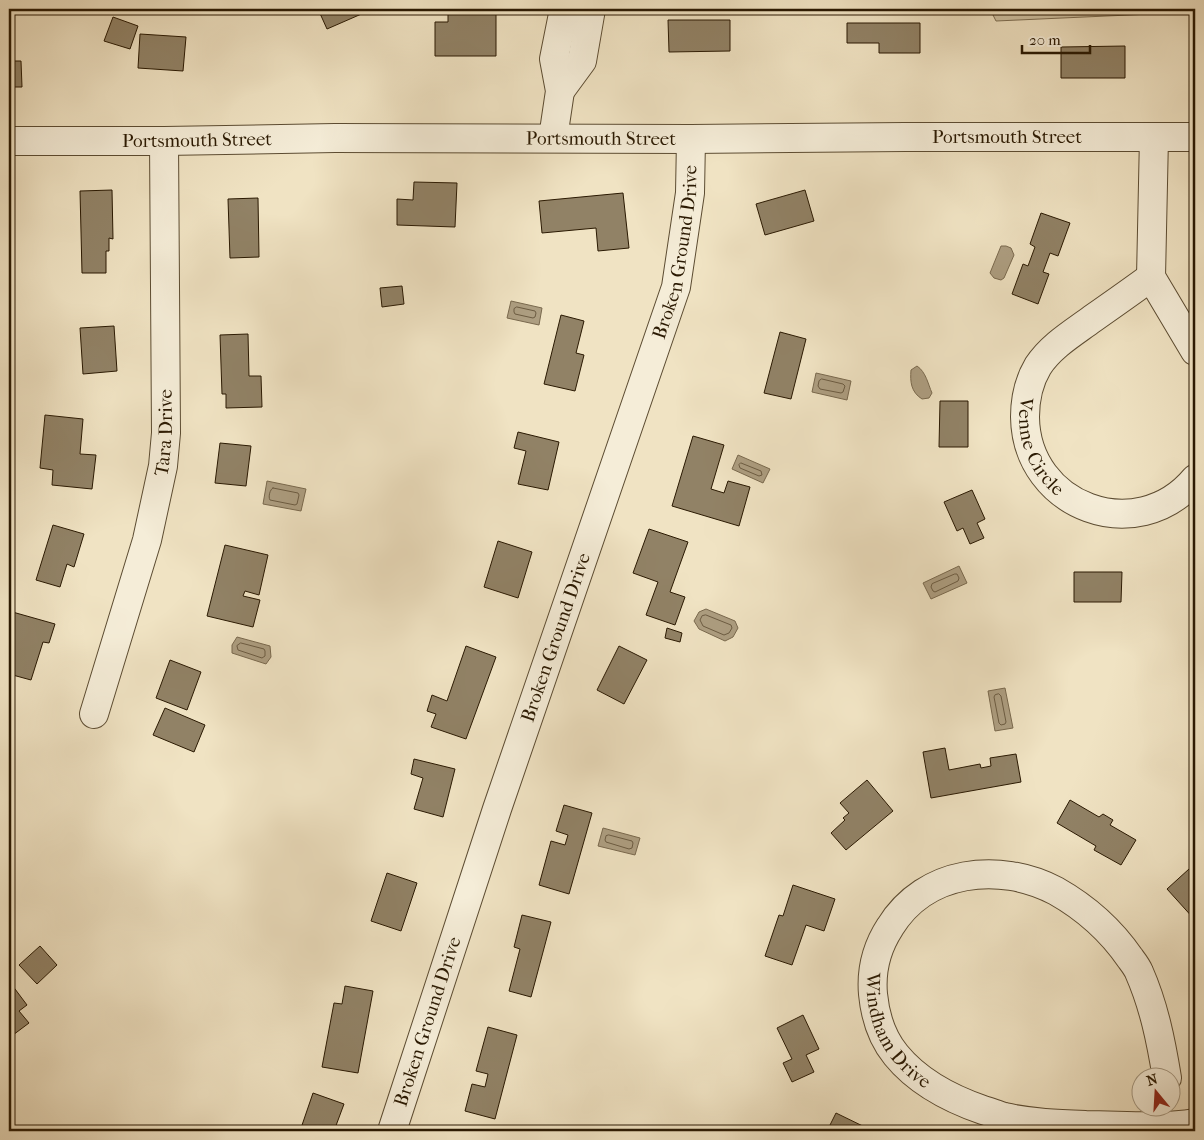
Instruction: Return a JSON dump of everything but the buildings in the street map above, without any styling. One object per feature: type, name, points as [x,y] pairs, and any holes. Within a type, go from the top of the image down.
[{"type":"street","points":[[552,138],[560,91],[554,59],[564,9]]},
{"type":"street","points":[[560,91],[582,61],[591,9]]},
{"type":"street","points":[[1154,137],[1151,277],[1195,351]]},
{"type":"street","name":"Portsmouth Street","points":[[9,141],[335,138],[1195,137]]},
{"type":"street","name":"Broken Ground Drive","points":[[392,1131],[500,800],[676,287],[690,193],[691,139]]},
{"type":"street","name":"Tara Drive","points":[[94,714],[147,540],[163,466],[166,433],[164,141]]},
{"type":"street","name":"Venne Circle","points":[[1151,277],[1067,336],[1051,350],[1038,367],[1029,386],[1025,407],[1025,428],[1030,449],[1038,466],[1049,482],[1064,495],[1080,505],[1098,511],[1118,514],[1156,508],[1173,499],[1189,487],[1195,479]]},
{"type":"street","name":"Windham Drive","points":[[1165,1068],[1160,1034],[1138,970],[1118,941],[1093,916],[1076,903],[1041,884],[1023,878],[994,874],[975,874],[955,878],[933,887],[913,900],[896,917],[884,937],[876,960],[872,983],[874,1007],[881,1030],[895,1054],[914,1074],[939,1090],[970,1105],[1003,1117],[1056,1124],[1179,1122]]},
{"type":"shaded area","points":[[990,9],[1195,9],[1195,12],[996,21]]},
{"type":"water","points":[[1001,246],[1011,248],[1014,255],[1004,278],[1001,280],[994,278],[990,273]]},
{"type":"water","points":[[511,301],[542,308],[539,325],[507,318]]},
{"type":"water","points":[[917,366],[925,375],[932,393],[929,398],[922,399],[912,386],[911,370]]},
{"type":"water","points":[[816,373],[851,381],[847,400],[812,392]]},
{"type":"water","points":[[738,455],[770,469],[763,483],[732,469]]},
{"type":"water","points":[[267,481],[306,489],[301,511],[263,504]]},
{"type":"water","points":[[959,566],[967,583],[931,599],[923,583]]},
{"type":"water","points":[[706,609],[735,621],[738,628],[733,637],[725,641],[699,629],[694,621],[699,612]]},
{"type":"water","points":[[237,637],[270,646],[271,657],[266,664],[232,653],[232,645]]},
{"type":"water","points":[[1005,688],[1013,728],[995,731],[988,691]]},
{"type":"water","points":[[603,828],[640,838],[635,855],[598,846]]}]
